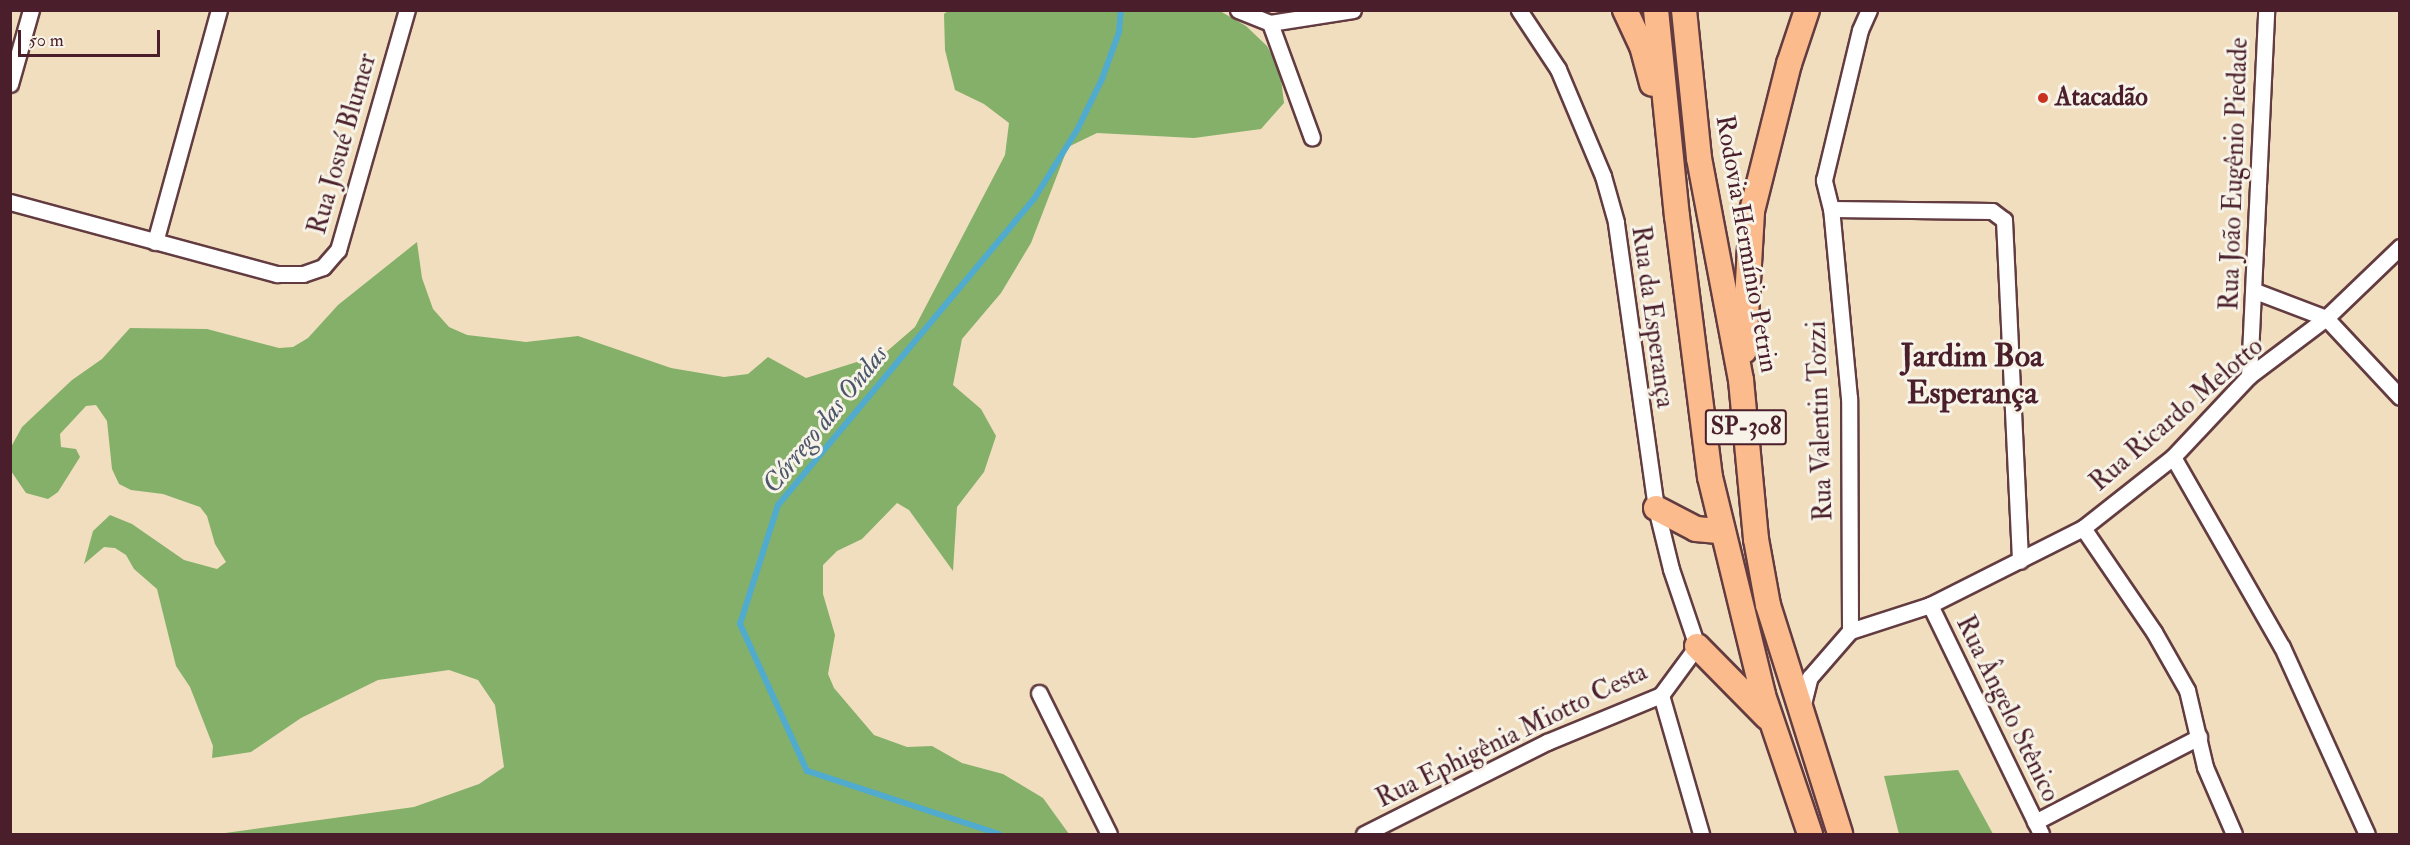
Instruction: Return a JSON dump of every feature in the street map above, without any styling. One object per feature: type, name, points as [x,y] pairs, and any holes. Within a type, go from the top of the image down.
[{"type":"main road","points":[[1625,10],[1642,46],[1654,91],[1677,216]]},
{"type":"main road","name":"SP-308","points":[[1656,10],[1695,376],[1721,531],[1763,695],[1810,834]]},
{"type":"main road","name":"Rodovia Hermínio Petrin","points":[[1684,10],[1699,158],[1741,380],[1756,539],[1773,627],[1802,708],[1840,834]]},
{"type":"main road","points":[[1741,380],[1752,211],[1789,64],[1807,10]]},
{"type":"main road","points":[[1656,508],[1696,529],[1721,531]]},
{"type":"main road","points":[[1697,646],[1775,726]]},
{"type":"street","points":[[10,84],[31,10]]},
{"type":"street","points":[[10,202],[155,242],[219,10]]},
{"type":"street","name":"Rua Josué Blumer","points":[[155,242],[277,274],[303,274],[323,267],[338,250],[407,10]]},
{"type":"street","points":[[1238,10],[1270,23],[1353,10]]},
{"type":"street","name":"Rua da Esperança","points":[[1519,10],[1558,69],[1603,176],[1616,222],[1656,508],[1671,569],[1697,646]]},
{"type":"street","name":"Rua Valentin Tozzi","points":[[1850,631],[1849,398],[1831,209],[1824,180],[1860,30],[1869,10]]},
{"type":"street","name":"Rua João Eugênio Piedade","points":[[2249,376],[2255,291],[2266,10]]},
{"type":"street","points":[[1270,23],[1312,138]]},
{"type":"street","points":[[1831,209],[1992,211],[2004,220],[2020,561]]},
{"type":"street","name":"Rua Ricardo Melotto","points":[[1850,631],[1930,605],[2082,528],[2173,457],[2249,376],[2326,318],[2400,247]]},
{"type":"street","points":[[2255,291],[2326,318],[2400,397]]},
{"type":"street","points":[[2173,457],[2283,647],[2367,834]]},
{"type":"street","points":[[2082,528],[2154,632],[2187,690],[2205,767],[2234,834]]},
{"type":"street","name":"Rua Ângelo Stênico","points":[[1930,605],[2038,828]]},
{"type":"street","points":[[1802,708],[1810,677],[1850,631]]},
{"type":"street","name":"Rua Ephigênia Miotto Cesta","points":[[1364,834],[1547,742],[1661,695],[1697,646]]},
{"type":"street","points":[[1039,693],[1109,834]]},
{"type":"street","points":[[1661,695],[1701,834]]},
{"type":"street","points":[[2038,828],[2199,737]]},
{"type":"green space","points":[[948,11],[1220,11],[1246,26],[1267,46],[1280,71],[1284,103],[1261,129],[1194,138],[1097,133],[1068,147],[1031,243],[1001,293],[962,339],[953,385],[981,409],[996,436],[984,472],[957,507],[953,571],[909,510],[897,503],[862,539],[837,551],[823,565],[823,594],[835,635],[828,674],[834,688],[874,735],[907,747],[932,746],[962,763],[1003,774],[1043,798],[1069,834],[218,834],[414,807],[479,784],[504,767],[495,705],[478,680],[449,670],[378,680],[301,718],[251,752],[212,758],[213,746],[190,687],[176,666],[157,589],[134,569],[126,555],[115,548],[104,547],[84,564],[93,531],[110,515],[132,524],[184,560],[217,569],[226,562],[215,544],[207,516],[200,507],[163,494],[131,490],[119,484],[112,469],[107,421],[96,405],[86,406],[60,434],[61,447],[76,449],[80,457],[58,492],[48,499],[26,493],[11,471],[11,447],[22,427],[72,380],[102,359],[130,328],[207,329],[279,348],[293,347],[308,338],[338,305],[417,242],[422,278],[433,309],[449,327],[467,335],[526,342],[578,336],[671,368],[724,377],[748,374],[768,357],[806,378],[860,361],[870,366],[915,327],[1005,155],[1009,123],[984,104],[955,90],[945,50],[944,14]]},
{"type":"green space","points":[[1958,770],[1993,834],[1899,834],[1884,776]]},
{"type":"waterway","name":"Córrego das Ondas","points":[[999,834],[807,771],[740,624],[778,505],[1034,199],[1077,130],[1102,79],[1119,32],[1121,10]]},
{"type":"place","name":"Atacadão","points":[[2043,98]]},
{"type":"district","name":"Jardim Boa Esperança","points":[[1972,376]]}]
